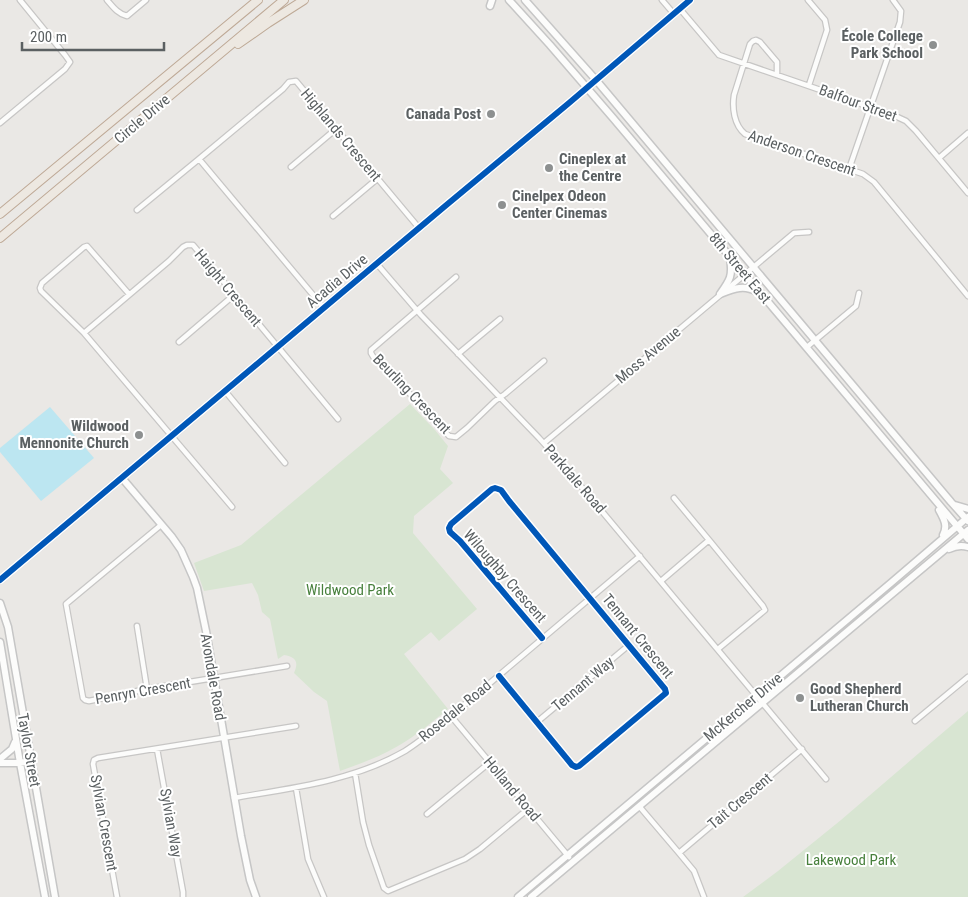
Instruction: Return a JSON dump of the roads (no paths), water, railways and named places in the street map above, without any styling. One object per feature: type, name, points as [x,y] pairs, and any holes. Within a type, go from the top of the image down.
[{"type":"highway","points":[[223,29],[227,22],[250,0]]},
{"type":"highway","name":"Circle Drive","points":[[0,214],[258,0]]},
{"type":"highway","name":"Circle Drive","points":[[0,239],[284,0]]},
{"type":"highway","points":[[188,80],[268,23],[304,0]]},
{"type":"main road","name":"8th Street East","points":[[509,0],[587,88],[957,526],[967,534]]},
{"type":"main road","name":"8th Street East","points":[[525,0],[596,80],[967,519]]},
{"type":"main road","name":"Acadia Drive","points":[[0,580],[690,0]]},
{"type":"main road","points":[[720,294],[731,275],[730,256]]},
{"type":"main road","points":[[720,294],[744,287],[761,294]]},
{"type":"main road","name":"Avondale Road","points":[[122,478],[181,550],[191,571],[199,597],[234,798],[248,871],[256,897]]},
{"type":"main road","points":[[930,494],[945,520],[946,530],[940,541]]},
{"type":"main road","points":[[951,502],[968,509]]},
{"type":"main road","name":"McKercher Drive","points":[[518,897],[967,519]]},
{"type":"main road","name":"McKercher Drive","points":[[531,897],[941,553],[967,534]]},
{"type":"main road","points":[[941,553],[954,546],[968,547]]},
{"type":"main road","name":"Taylor Street","points":[[0,603],[8,627],[55,897]]},
{"type":"main road","name":"Taylor Street","points":[[0,642],[45,897]]},
{"type":"main road","points":[[0,761],[12,749],[16,738]]},
{"type":"main road","points":[[0,761],[20,763],[30,761]]},
{"type":"street","points":[[0,123],[65,69],[70,62],[20,0]]},
{"type":"street","points":[[107,0],[116,11],[127,16],[146,0]]},
{"type":"street","points":[[662,0],[674,14]]},
{"type":"street","points":[[808,0],[825,20],[827,30],[809,85]]},
{"type":"street","points":[[849,169],[900,22],[901,11],[893,0]]},
{"type":"street","name":"Balfour Street","points":[[680,8],[719,54],[906,121],[968,192]]},
{"type":"street","points":[[744,64],[750,44],[752,41],[758,40],[777,62],[777,74]]},
{"type":"street","name":"Anderson Crescent","points":[[744,64],[733,101],[739,129],[745,134],[863,174],[874,182],[968,296]]},
{"type":"street","name":"Highlands Crescent","points":[[199,159],[289,82],[296,81],[418,228]]},
{"type":"street","points":[[291,167],[336,129]]},
{"type":"street","points":[[938,158],[968,134]]},
{"type":"street","points":[[137,210],[199,159],[324,308]]},
{"type":"street","points":[[333,216],[377,179]]},
{"type":"street","name":"Moss Avenue","points":[[544,443],[794,233],[809,232]]},
{"type":"street","name":"Haight Crescent","points":[[84,333],[183,247],[190,244],[193,245],[338,418]]},
{"type":"street","points":[[129,294],[87,246],[42,283],[40,288],[84,333],[232,507]]},
{"type":"street","name":"Parkdale Road","points":[[377,264],[458,354],[544,443],[762,703]]},
{"type":"street","points":[[417,310],[456,277]]},
{"type":"street","points":[[807,347],[856,306],[859,293]]},
{"type":"street","points":[[179,342],[234,295]]},
{"type":"street","name":"Beurling Crescent","points":[[417,310],[373,348],[371,354],[374,358],[449,436],[456,437],[500,397]]},
{"type":"street","points":[[458,354],[500,319]]},
{"type":"street","points":[[500,397],[544,362]]},
{"type":"street","points":[[225,391],[284,463]]},
{"type":"street","name":"Wiloughby Crescent","points":[[542,638],[450,532],[451,524],[470,508],[495,488],[501,490],[590,598]]},
{"type":"street","points":[[674,498],[765,610],[718,649]]},
{"type":"street","name":"Penryn Crescent","points":[[161,525],[66,604],[83,698],[88,701],[147,689],[287,666]]},
{"type":"street","points":[[661,581],[709,540]]},
{"type":"street","name":"Rosedale Road","points":[[234,798],[296,788],[355,773],[404,751],[451,716],[640,556]]},
{"type":"street","name":"Tennant Crescent","points":[[498,676],[572,765],[576,767],[666,693],[665,689],[590,598]]},
{"type":"street","points":[[137,626],[147,689]]},
{"type":"street","name":"Tennant Way","points":[[537,722],[629,645]]},
{"type":"street","points":[[915,721],[968,677]]},
{"type":"street","points":[[762,703],[826,778]]},
{"type":"street","name":"Holland Road","points":[[451,716],[573,862]]},
{"type":"street","name":"Sylvian Crescent","points":[[117,897],[93,764],[94,760],[296,726]]},
{"type":"street","name":"Sylvian Way","points":[[158,749],[183,897]]},
{"type":"street","name":"Tait Crescent","points":[[679,853],[802,749]]},
{"type":"street","points":[[427,814],[490,763]]},
{"type":"street","points":[[355,773],[369,845],[384,888],[388,891],[465,859],[528,809]]},
{"type":"street","points":[[296,788],[308,859],[324,897]]},
{"type":"street","points":[[639,806],[694,871],[704,897]]},
{"type":"water","points":[[50,407],[94,458],[41,501],[0,452],[0,448]]},
{"type":"place","name":"École College Park School","points":[[933,45]]},
{"type":"place","name":"Canada Post","points":[[491,114]]},
{"type":"place","name":"Cineplex at the Centre","points":[[549,168]]},
{"type":"place","name":"Cinelpex Odeon Center Cinemas","points":[[502,205]]},
{"type":"place","name":"Wildwood Mennonite Church","points":[[139,435]]},
{"type":"place","name":"Good Shepherd Lutheran Church","points":[[800,698]]},
{"type":"park label","name":"Wildwood Park","points":[[350,590]]},
{"type":"park label","name":"Lakewood Park","points":[[851,860]]}]
